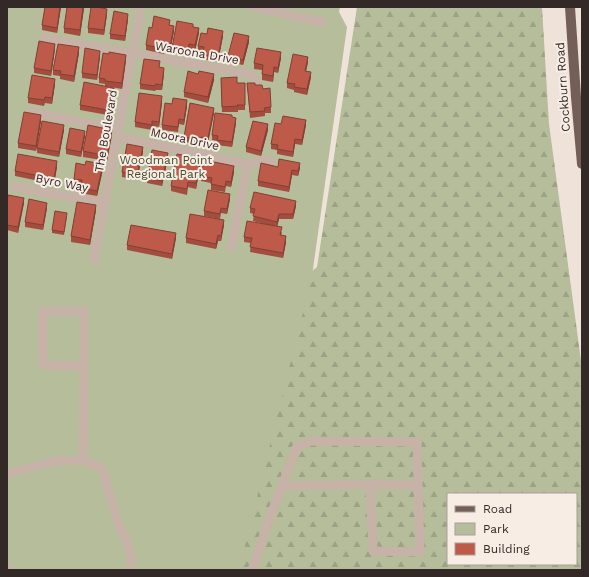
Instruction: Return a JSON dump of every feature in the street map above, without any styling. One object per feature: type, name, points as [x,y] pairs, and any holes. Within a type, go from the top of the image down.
[{"type":"main road","name":"Cockburn Road","points":[[570,7],[582,164]]},
{"type":"lane","name":"The Boulevard","points":[[94,260],[141,7]]},
{"type":"lane","points":[[253,7],[322,22]]},
{"type":"lane","name":"Waroona Drive","points":[[44,38],[250,74],[256,80]]},
{"type":"lane","name":"Moora Drive","points":[[31,112],[248,164],[261,161],[271,161]]},
{"type":"lane","points":[[231,248],[248,164]]},
{"type":"lane","name":"Byro Way","points":[[15,186],[105,203]]},
{"type":"lane","points":[[83,460],[84,366],[84,311],[43,311],[43,365],[84,366]]},
{"type":"lane","points":[[252,570],[296,448],[311,441],[417,442],[420,552],[373,551],[370,484]]},
{"type":"lane","points":[[7,475],[55,461],[83,460],[102,468],[118,523],[127,542],[131,558],[131,570]]},
{"type":"lane","points":[[282,486],[370,484],[418,485]]},
{"type":"green space","name":"Woodman Point Regional Park","points":[[7,7],[340,7],[339,12],[347,27],[312,276],[239,570],[7,570]]},
{"type":"green space","points":[[357,7],[542,7],[549,124],[582,368],[582,570],[181,570],[274,303],[317,267]]},
{"type":"building","points":[[45,7],[60,7],[57,28],[42,25]]},
{"type":"building","points":[[67,7],[83,7],[80,30],[64,28]]},
{"type":"building","points":[[91,7],[107,9],[104,30],[88,28]]},
{"type":"building","points":[[114,11],[128,14],[125,36],[110,34]]},
{"type":"building","points":[[154,16],[170,20],[169,25],[174,26],[170,47],[164,45],[164,49],[146,45],[149,27],[152,28]]},
{"type":"building","points":[[177,21],[193,24],[193,27],[199,28],[195,45],[189,44],[188,51],[172,48]]},
{"type":"building","points":[[208,28],[223,31],[218,57],[203,54],[204,47],[198,46],[201,33],[207,34]]},
{"type":"building","points":[[234,33],[249,36],[243,60],[228,56]]},
{"type":"building","points":[[39,41],[55,44],[51,71],[34,68]]},
{"type":"building","points":[[58,44],[79,47],[74,76],[60,74],[61,71],[53,70]]},
{"type":"building","points":[[85,48],[100,51],[97,75],[82,73]]},
{"type":"building","points":[[257,48],[281,52],[278,68],[274,67],[273,76],[262,74],[263,65],[254,63]]},
{"type":"building","points":[[109,52],[126,55],[122,83],[105,81],[105,79],[99,78],[103,53],[109,54]]},
{"type":"building","points":[[293,54],[308,57],[305,71],[311,72],[307,89],[294,87],[295,84],[287,83]]},
{"type":"building","points":[[144,59],[160,61],[159,67],[164,68],[162,85],[156,84],[155,86],[140,84]]},
{"type":"building","points":[[188,71],[198,74],[199,71],[214,74],[208,97],[184,92]]},
{"type":"building","points":[[32,75],[55,79],[52,98],[45,97],[44,100],[28,98]]},
{"type":"building","points":[[237,77],[237,83],[245,83],[245,105],[222,107],[221,78]]},
{"type":"building","points":[[84,82],[114,88],[113,94],[115,94],[113,103],[115,103],[113,111],[80,105]]},
{"type":"building","points":[[247,83],[262,85],[263,89],[270,88],[271,107],[264,108],[265,111],[250,112]]},
{"type":"building","points":[[139,93],[162,96],[159,122],[152,121],[152,125],[135,122]]},
{"type":"building","points":[[173,98],[187,100],[184,120],[179,119],[178,127],[162,125],[165,103],[172,104]]},
{"type":"building","points":[[190,103],[214,108],[208,138],[201,137],[201,140],[184,137]]},
{"type":"building","points":[[24,112],[41,115],[36,146],[18,143]]},
{"type":"building","points":[[215,113],[232,115],[232,117],[236,118],[232,142],[217,140],[218,136],[212,135]]},
{"type":"building","points":[[283,116],[306,120],[302,140],[295,139],[293,152],[277,149],[278,145],[271,144],[275,123],[281,124]]},
{"type":"building","points":[[42,121],[64,125],[59,152],[37,148]]},
{"type":"building","points":[[253,121],[268,124],[261,151],[246,147]]},
{"type":"building","points":[[88,125],[112,130],[107,156],[83,151]]},
{"type":"building","points":[[70,128],[85,131],[81,152],[66,149]]},
{"type":"building","points":[[127,144],[143,147],[137,175],[122,172]]},
{"type":"building","points":[[152,150],[168,153],[162,181],[147,178]]},
{"type":"building","points":[[18,154],[57,161],[54,179],[15,171]]},
{"type":"building","points":[[177,154],[193,157],[192,160],[200,162],[196,183],[188,182],[187,189],[171,186]]},
{"type":"building","points":[[279,159],[300,163],[298,171],[292,170],[289,187],[258,181],[261,163],[278,167]]},
{"type":"building","points":[[204,160],[234,166],[231,182],[226,181],[225,187],[211,184],[212,178],[201,176]]},
{"type":"building","points":[[86,161],[103,164],[97,191],[80,188],[82,180],[74,179],[76,163],[85,165]]},
{"type":"building","points":[[208,190],[230,194],[227,209],[221,208],[220,214],[204,211]]},
{"type":"building","points":[[254,192],[296,201],[293,214],[279,214],[277,222],[253,216],[255,209],[250,208]]},
{"type":"building","points":[[8,195],[24,198],[18,227],[7,225]]},
{"type":"building","points":[[29,199],[47,203],[43,225],[25,222]]},
{"type":"building","points":[[77,202],[96,205],[90,240],[71,236]]},
{"type":"building","points":[[55,211],[67,213],[64,232],[52,230]]},
{"type":"building","points":[[190,214],[224,220],[221,236],[218,235],[216,244],[186,238]]},
{"type":"building","points":[[247,221],[282,227],[280,235],[286,236],[283,253],[250,247],[252,238],[244,237]]},
{"type":"building","points":[[131,225],[176,233],[172,254],[127,245]]}]
